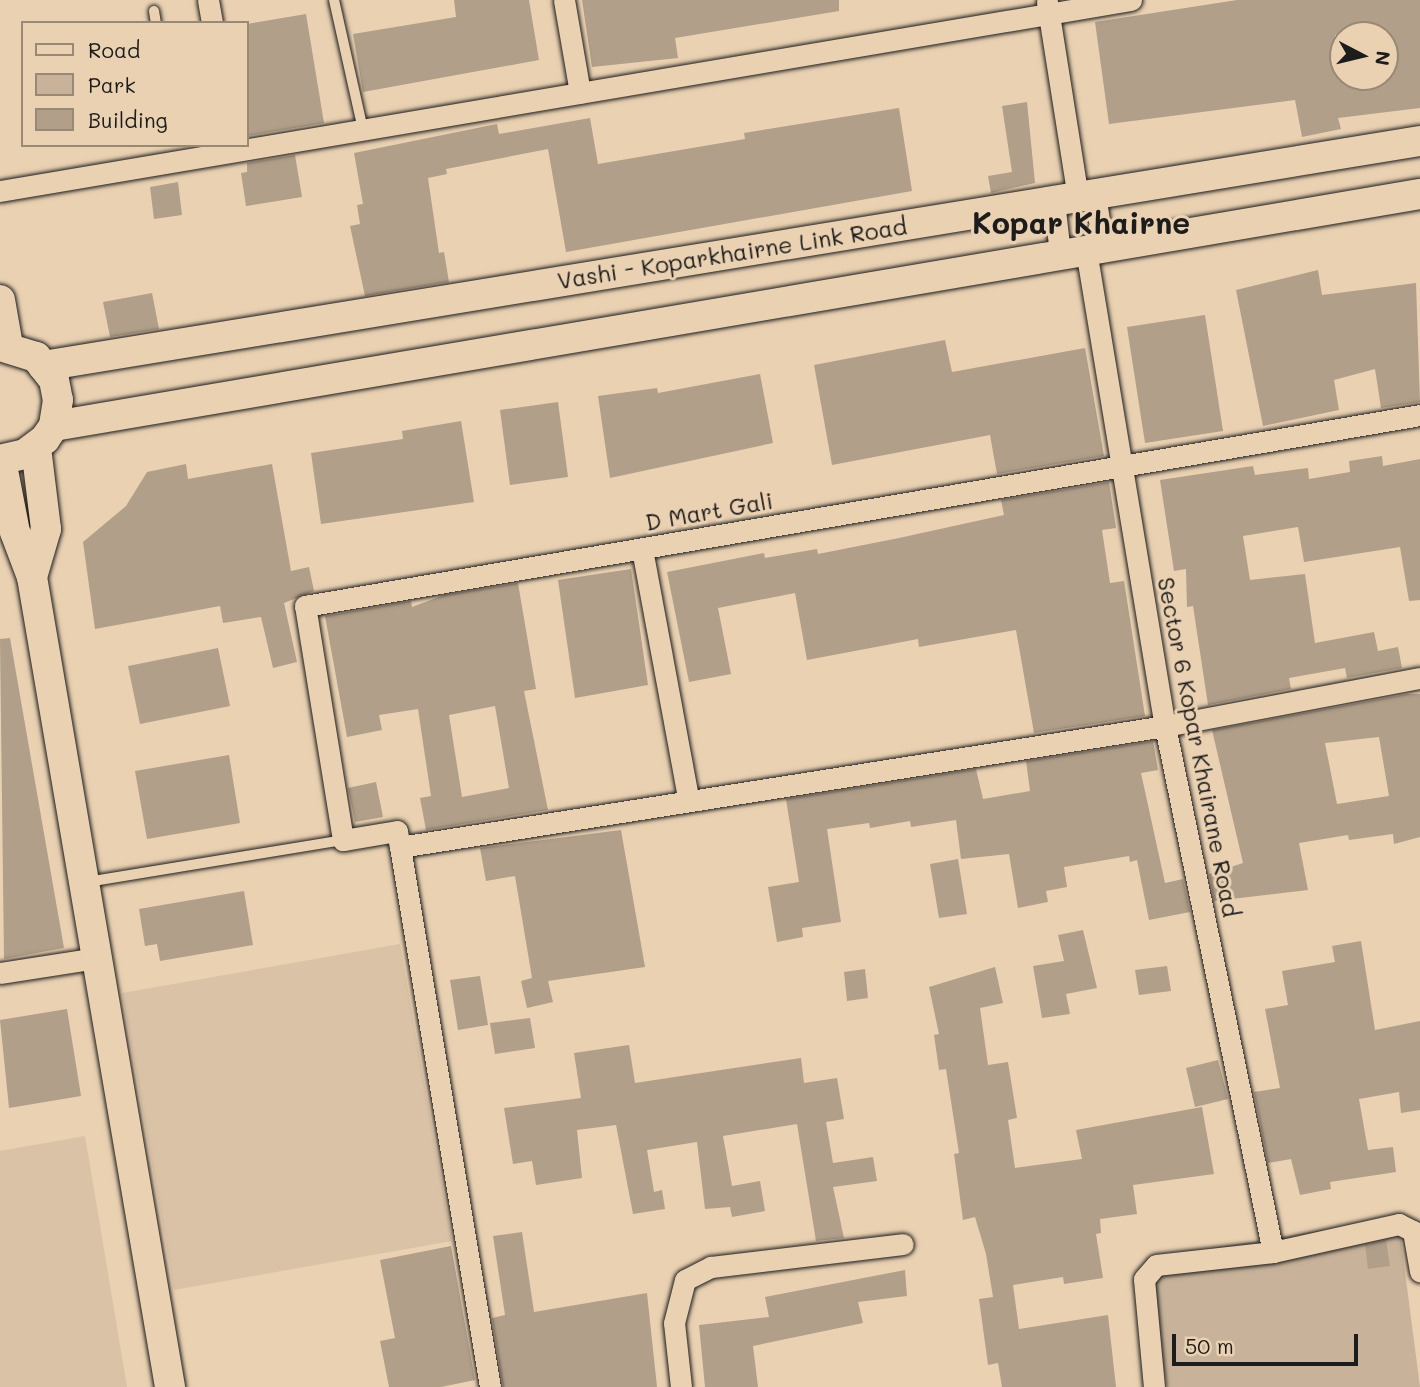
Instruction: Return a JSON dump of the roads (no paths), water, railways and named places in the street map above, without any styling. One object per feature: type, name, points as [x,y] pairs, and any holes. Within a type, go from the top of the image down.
[{"type":"main road","name":"Vashi - Koparkhairne Link Road","points":[[43,366],[1420,141]]},
{"type":"main road","points":[[170,1387],[32,577],[15,532],[1,460],[45,437],[1083,250],[1420,194]]},
{"type":"main road","points":[[0,300],[4,346],[27,351],[43,366],[57,390],[45,437],[46,529],[32,577]]},
{"type":"street","points":[[208,0],[212,21]]},
{"type":"street","points":[[564,0],[580,93]]},
{"type":"street","points":[[248,146],[363,130],[580,93],[1047,7],[1131,0]]},
{"type":"street","points":[[1047,7],[1083,250]]},
{"type":"street","points":[[0,191],[178,153],[233,148]]},
{"type":"street","points":[[1076,197],[1083,250]]},
{"type":"street","name":"Sector 6 Kopar Khairane Road","points":[[1083,250],[1165,726],[1273,1252]]},
{"type":"street","name":"D Mart Gali","points":[[343,840],[305,606],[1420,415]]},
{"type":"street","points":[[642,549],[688,798]]},
{"type":"street","points":[[400,847],[688,798],[1165,726],[1420,678]]},
{"type":"street","points":[[343,840],[397,831],[490,1387]]},
{"type":"street","points":[[0,973],[97,958]]},
{"type":"street","points":[[1154,1387],[1144,1279],[1156,1265],[1273,1252],[1399,1224],[1413,1231],[1420,1271]]},
{"type":"street","points":[[681,1387],[674,1323],[685,1280],[711,1268],[903,1244]]},
{"type":"lane","points":[[334,0],[363,130]]},
{"type":"lane","points":[[85,883],[343,840]]},
{"type":"district","name":"Kopar Khairne","points":[[1081,222]]}]
